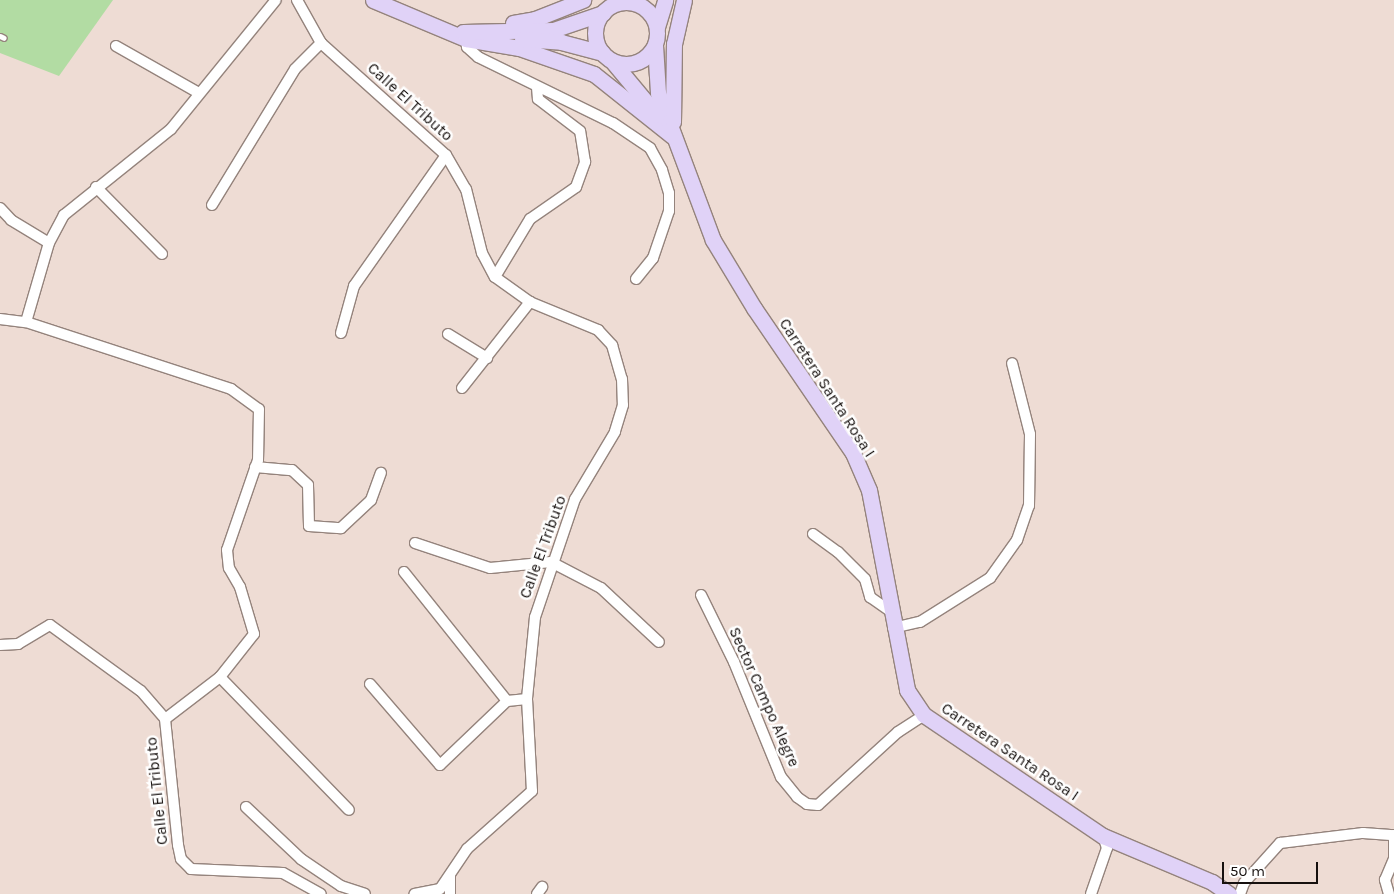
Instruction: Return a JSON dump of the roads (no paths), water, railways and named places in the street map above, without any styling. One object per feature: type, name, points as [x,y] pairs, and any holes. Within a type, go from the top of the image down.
[{"type":"street","points":[[0,319],[26,322],[49,243],[64,215],[96,187],[171,129],[276,0]]},
{"type":"street","name":"Calle El Tributo","points":[[297,0],[321,43],[446,155],[466,189],[482,253],[495,277],[530,302],[598,330],[612,345],[622,379],[623,405],[615,432],[575,499],[551,562],[534,617],[527,699],[532,791],[467,850],[437,892],[414,894]]},
{"type":"street","points":[[373,0],[466,39],[519,48],[594,74],[675,138]]},
{"type":"street","points":[[451,32],[535,19],[583,0]]},
{"type":"street","points":[[451,32],[561,42],[608,57],[637,62],[655,45],[657,27],[665,0]]},
{"type":"street","points":[[675,138],[672,70],[684,0]]},
{"type":"street","points":[[451,32],[553,30],[603,13],[626,1],[648,10],[657,27]]},
{"type":"street","points":[[603,13],[595,30],[597,42],[675,138]]},
{"type":"street","points":[[466,39],[467,47],[478,57],[630,133],[650,148],[659,162],[669,193],[669,210],[653,258],[636,279]]},
{"type":"street","points":[[212,205],[295,69],[321,43]]},
{"type":"street","name":"Carretera Santa Rosa I","points":[[655,45],[658,94],[713,240],[754,308],[856,460],[869,490],[893,628],[907,690],[924,714],[1103,836],[1212,882],[1229,894]]},
{"type":"street","points":[[116,46],[199,93]]},
{"type":"street","points":[[495,277],[530,218],[576,187],[585,162],[580,132],[538,99],[536,87]]},
{"type":"street","points":[[341,333],[354,286],[446,155]]},
{"type":"street","points":[[96,187],[162,254]]},
{"type":"street","points":[[0,208],[11,220],[49,243]]},
{"type":"street","points":[[462,388],[530,302]]},
{"type":"street","name":"Calle El Tributo","points":[[26,322],[231,389],[259,409],[255,467],[226,550],[229,568],[240,587],[254,634],[220,677],[165,719]]},
{"type":"street","points":[[448,334],[486,358]]},
{"type":"street","points":[[893,628],[920,622],[990,578],[1017,540],[1028,506],[1030,434],[1012,363]]},
{"type":"street","points":[[255,467],[292,470],[308,485],[309,526],[341,528],[371,500],[381,473]]},
{"type":"street","points":[[813,534],[838,552],[865,579],[870,597],[890,611]]},
{"type":"street","points":[[415,543],[490,568],[551,562],[600,588],[659,642]]},
{"type":"street","points":[[404,572],[507,701]]},
{"type":"street","name":"Sector Campo Alegre","points":[[701,595],[734,662],[781,777],[797,797],[807,804],[818,805],[898,732],[924,714]]},
{"type":"street","name":"Calle El Tributo","points":[[0,645],[18,644],[50,625],[141,691],[165,719],[181,859],[191,869],[283,873],[321,894]]},
{"type":"street","points":[[220,677],[349,810]]},
{"type":"street","points":[[370,684],[440,765],[507,701],[527,699]]},
{"type":"street","points":[[246,807],[302,859],[341,886],[365,894]]},
{"type":"street","points":[[1240,894],[1244,883],[1280,843],[1363,833],[1394,835],[1394,859],[1385,880],[1389,894]]},
{"type":"street","points":[[1091,894],[1107,848],[1103,836]]},
{"type":"street","points":[[450,876],[450,894]]}]
